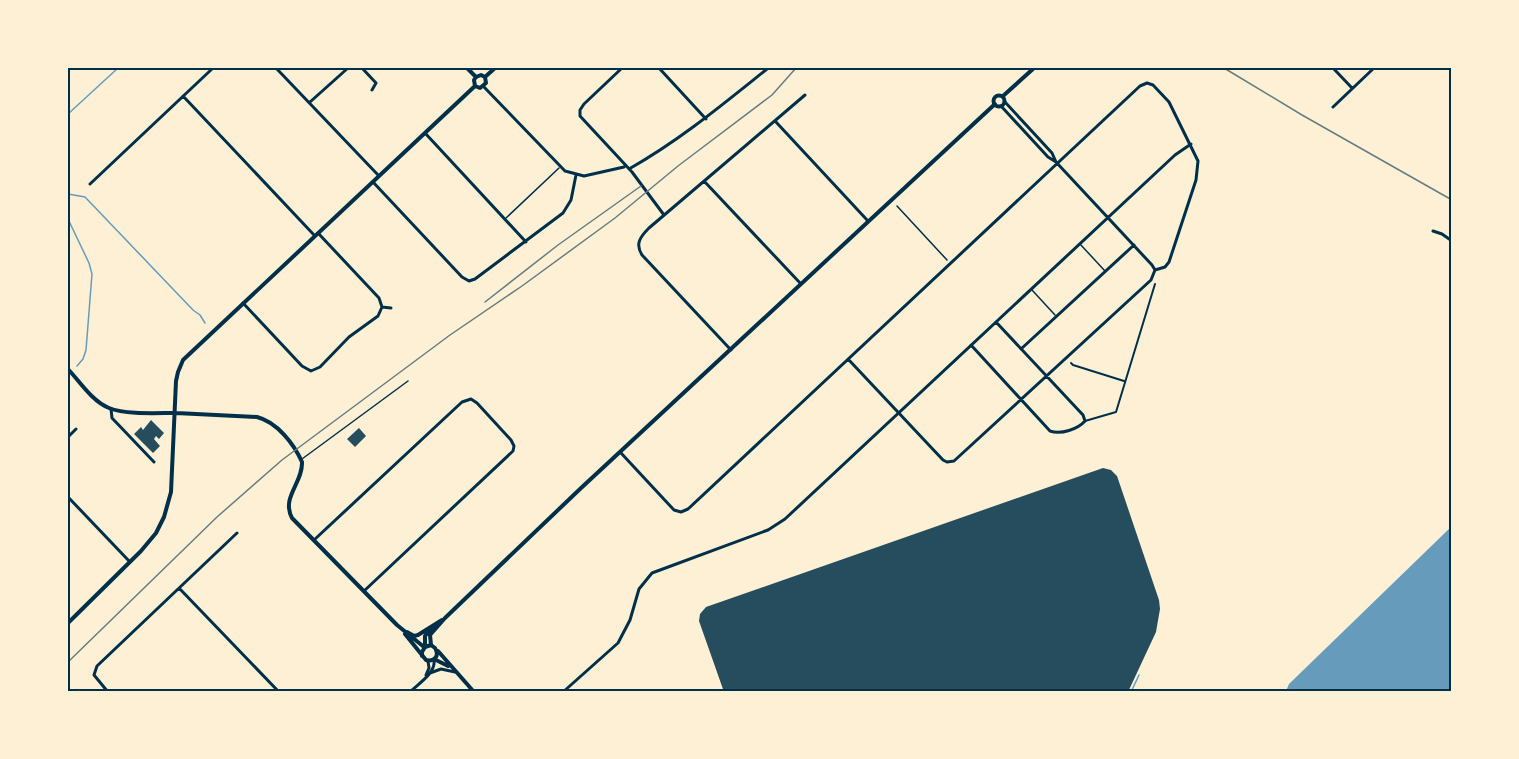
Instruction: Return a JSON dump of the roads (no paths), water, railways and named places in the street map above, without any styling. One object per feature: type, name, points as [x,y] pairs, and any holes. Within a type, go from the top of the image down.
[{"type":"main road","points":[[467,68],[476,77]]},
{"type":"main road","points":[[485,77],[495,68]]},
{"type":"main road","points":[[423,657],[422,652],[427,633],[995,104],[995,96],[1003,96],[1034,68]]},
{"type":"main road","points":[[476,77],[481,75],[485,77]]},
{"type":"main road","points":[[68,623],[151,539],[167,509],[171,492],[176,381],[180,366],[188,355],[475,86],[476,77]]},
{"type":"main road","points":[[475,86],[484,87],[487,81],[485,77]]},
{"type":"main road","points":[[995,104],[1000,106],[1005,102],[1003,96]]},
{"type":"main road","points":[[68,369],[96,399],[111,409],[262,418],[280,431],[301,459],[303,466],[300,477],[290,495],[288,509],[292,518],[397,625],[428,661],[434,659],[437,654],[430,635],[445,618]]},
{"type":"main road","points":[[397,625],[416,636],[445,618]]},
{"type":"main road","points":[[397,625],[424,647],[433,647],[474,692]]},
{"type":"main road","points":[[434,659],[451,668]]},
{"type":"street","points":[[90,184],[213,68]]},
{"type":"street","points":[[276,68],[379,176]]},
{"type":"street","points":[[310,102],[348,68]]},
{"type":"street","points":[[362,68],[376,82],[372,90]]},
{"type":"street","points":[[622,68],[584,104],[579,113],[628,168],[664,215]]},
{"type":"street","points":[[659,68],[706,119]]},
{"type":"street","points":[[1333,68],[1352,88]]},
{"type":"street","points":[[1333,107],[1374,68]]},
{"type":"street","points":[[484,87],[560,168],[576,176],[628,168],[658,153],[706,119],[767,69]]},
{"type":"street","points":[[621,453],[668,505],[681,512],[688,509],[1140,86],[1147,84],[1153,85],[1169,102],[1198,160],[1196,180],[1169,262],[1165,267],[1155,270]]},
{"type":"street","points":[[731,350],[642,255],[639,248],[640,238],[704,180],[805,95]]},
{"type":"street","points":[[183,96],[379,298],[382,307],[378,316],[349,337],[320,367],[311,371],[302,366],[243,303]]},
{"type":"street","points":[[1005,102],[1052,153],[1057,163],[1155,270]]},
{"type":"street","points":[[1000,106],[1048,158],[1057,163]]},
{"type":"street","points":[[776,121],[868,221]]},
{"type":"street","points":[[425,133],[526,242]]},
{"type":"street","points":[[563,692],[618,643],[630,620],[636,595],[647,577],[657,570],[777,525],[1175,155],[1191,144]]},
{"type":"street","points":[[373,182],[464,279],[471,281],[563,213],[571,200],[576,176]]},
{"type":"street","points":[[704,180],[801,284]]},
{"type":"street","points":[[1433,231],[1452,241]]},
{"type":"street","points":[[1021,349],[1134,245]]},
{"type":"street","points":[[848,359],[942,460],[950,462],[959,458],[1151,280],[1155,270]]},
{"type":"street","points":[[971,345],[1050,431],[1059,433],[1116,412],[1155,284]]},
{"type":"street","points":[[382,307],[391,308]]},
{"type":"street","points":[[996,322],[1083,415],[1085,422]]},
{"type":"street","points":[[1071,363],[1125,382]]},
{"type":"street","points":[[1122,394],[1126,395]]},
{"type":"street","points":[[314,540],[462,402],[471,399],[477,403],[512,440],[513,451],[364,591]]},
{"type":"street","points":[[111,409],[112,418],[154,462]]},
{"type":"street","points":[[68,437],[76,429]]},
{"type":"street","points":[[68,497],[130,562]]},
{"type":"street","points":[[108,692],[94,675],[98,666],[237,533]]},
{"type":"street","points":[[179,588],[279,692]]},
{"type":"street","points":[[430,673],[435,665],[434,659]]},
{"type":"street","points":[[426,676],[429,668],[428,661]]},
{"type":"street","points":[[410,692],[430,673],[441,669],[455,672]]},
{"type":"lane","points":[[505,219],[560,168]]},
{"type":"lane","points":[[1080,244],[1105,272]]},
{"type":"lane","points":[[1031,289],[1056,317]]},
{"type":"lane","points":[[301,459],[408,381]]},
{"type":"water","points":[[1451,527],[1451,691],[1286,691],[1289,684]]},
{"type":"waterway","points":[[68,114],[118,68]]},
{"type":"waterway","points":[[68,194],[85,197],[200,315],[205,323]]},
{"type":"waterway","points":[[68,219],[92,274],[86,350],[77,366]]},
{"type":"waterway","points":[[1131,692],[1139,675]]},
{"type":"railway","points":[[68,662],[217,517],[282,460],[450,335],[615,218],[678,166],[772,95],[796,68]]},
{"type":"railway","points":[[1224,68],[1452,200]]},
{"type":"railway","points":[[485,302],[558,245],[641,186]]}]
